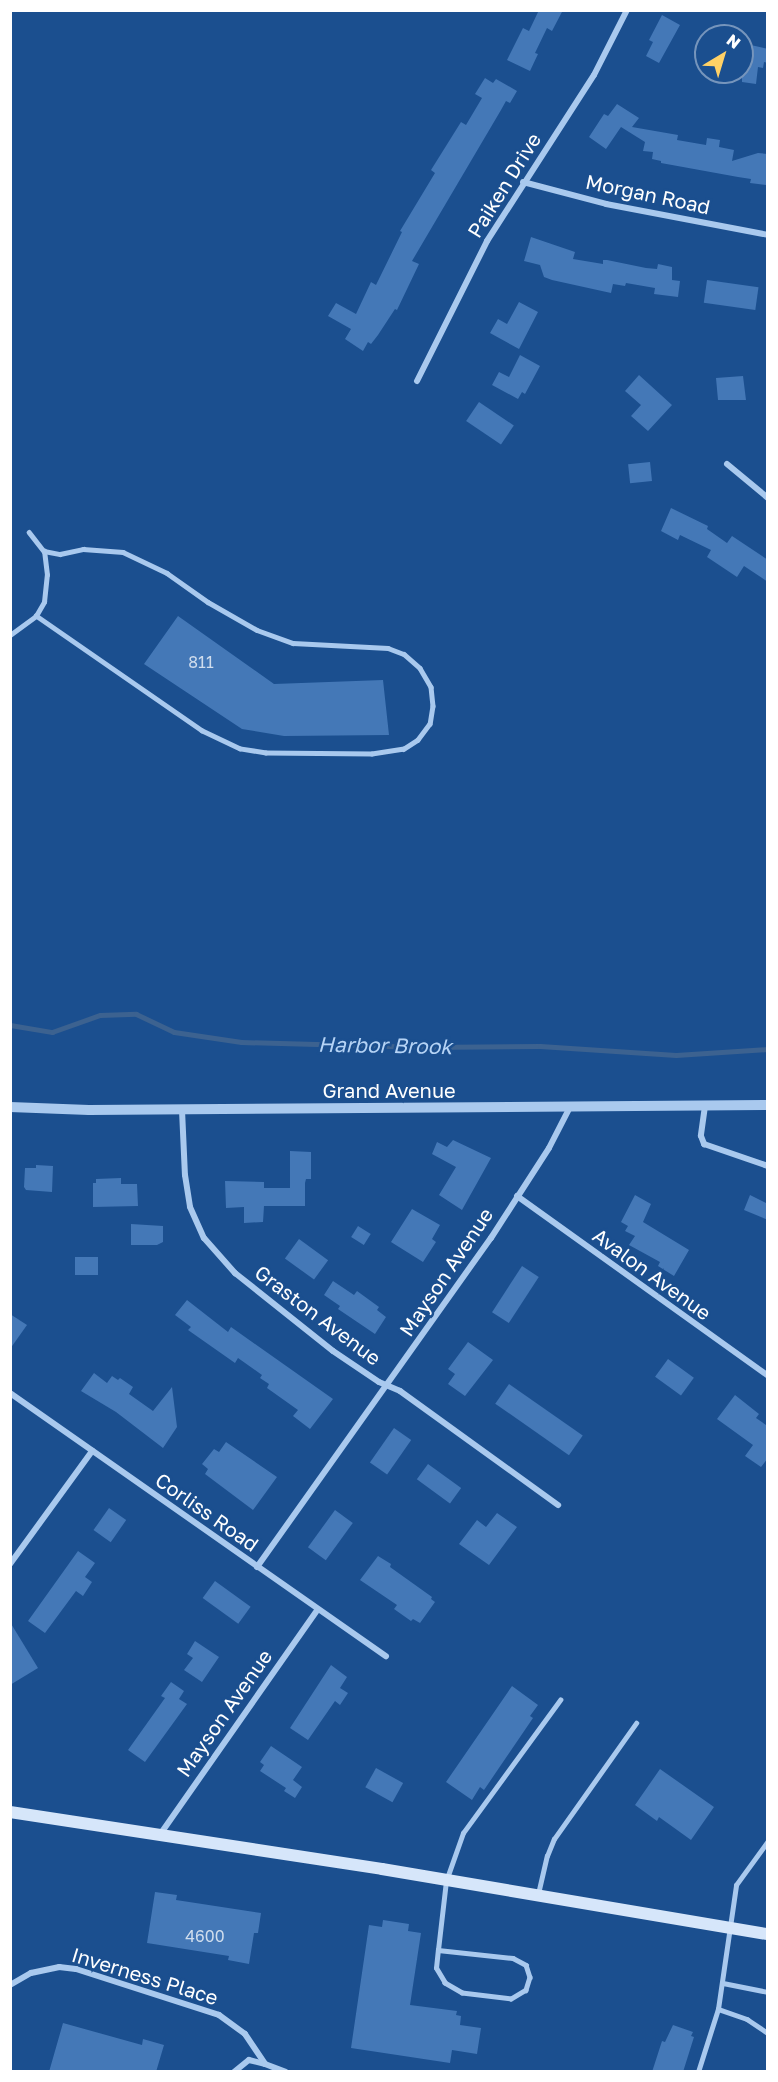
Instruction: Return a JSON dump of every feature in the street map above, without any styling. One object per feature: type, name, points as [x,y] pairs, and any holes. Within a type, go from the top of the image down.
[{"type":"main road","points":[[10,1812],[382,1869],[768,1934]]},
{"type":"street","name":"Paiken Drive","points":[[417,381],[471,272],[523,182],[594,75],[627,10]]},
{"type":"street","name":"Morgan Road","points":[[523,182],[606,204],[768,235]]},
{"type":"street","points":[[727,464],[768,498]]},
{"type":"street","name":"Grand Avenue","points":[[10,1107],[182,1110],[768,1105]]},
{"type":"street","points":[[705,1106],[701,1136],[704,1144],[768,1166]]},
{"type":"street","name":"Mayson Avenue","points":[[257,1567],[388,1386],[518,1197],[549,1148],[570,1107]]},
{"type":"street","name":"Graston Avenue","points":[[182,1110],[185,1175],[190,1207],[204,1238],[235,1273],[333,1351],[388,1386],[400,1391],[558,1504]]},
{"type":"street","name":"Avalon Avenue","points":[[518,1197],[768,1376]]},
{"type":"street","name":"Corliss Road","points":[[10,1393],[317,1610],[386,1656]]},
{"type":"street","points":[[10,1564],[92,1452]]},
{"type":"street","name":"Mayson Avenue","points":[[159,1836],[317,1610]]},
{"type":"street","name":"Inverness Place","points":[[10,1984],[31,1974],[59,1967],[76,1969],[219,2015],[245,2034],[265,2064]]},
{"type":"street","points":[[234,2072],[249,2060],[286,2072]]},
{"type":"lane","points":[[10,635],[36,616],[44,602],[47,575],[44,550],[30,532]]},
{"type":"lane","points":[[36,616],[202,731],[240,749],[266,753],[372,754],[404,749],[418,740],[429,724],[434,706],[431,687],[420,668],[404,654],[388,648],[293,643],[257,630],[208,602],[167,573],[123,552],[83,549],[60,554],[44,550]]},
{"type":"lane","points":[[438,1950],[513,1958],[526,1965],[530,1977],[526,1990],[511,1999],[462,1993],[446,1983],[436,1968],[438,1950],[446,1881],[463,1833],[560,1700]]},
{"type":"lane","points":[[538,1897],[547,1856],[554,1839],[636,1723]]},
{"type":"lane","points":[[698,2072],[718,2009],[736,1885],[768,1841]]},
{"type":"lane","points":[[723,1983],[768,1992]]},
{"type":"lane","points":[[718,2009],[747,2019],[768,2033]]},
{"type":"building","points":[[539,10],[563,10],[552,31],[547,28],[535,53],[538,54],[530,71],[507,60],[523,28],[529,31]]},
{"type":"building","points":[[662,15],[680,25],[659,63],[646,56],[653,42],[649,40]]},
{"type":"building","points":[[754,46],[768,49],[768,63],[764,62],[763,68],[758,67],[756,84],[754,84]]},
{"type":"building","points":[[485,78],[493,83],[496,79],[517,91],[510,103],[506,101],[412,261],[419,264],[397,310],[395,309],[378,335],[371,344],[368,342],[363,351],[345,339],[351,329],[328,316],[336,303],[356,314],[371,282],[376,285],[402,232],[400,231],[435,173],[431,170],[461,122],[466,125],[482,98],[475,94]]},
{"type":"building","points":[[617,104],[639,118],[632,127],[678,135],[677,140],[706,145],[707,138],[720,140],[719,147],[734,150],[732,161],[758,153],[768,154],[766,185],[750,183],[751,179],[661,163],[661,161],[652,159],[653,152],[643,151],[645,142],[621,127],[606,149],[589,137],[604,114],[608,116]]},
{"type":"building","points":[[531,237],[575,252],[573,259],[603,264],[603,260],[607,260],[657,269],[658,264],[672,267],[672,280],[680,281],[678,297],[654,294],[655,288],[626,283],[625,286],[613,284],[611,293],[544,277],[540,265],[524,261]]},
{"type":"building","points":[[707,280],[758,287],[755,310],[704,303]]},
{"type":"building","points":[[519,302],[538,312],[519,349],[490,333],[498,319],[507,324]]},
{"type":"building","points":[[520,355],[540,366],[525,394],[522,392],[518,399],[492,385],[499,372],[509,377]]},
{"type":"building","points":[[639,375],[672,405],[648,431],[631,416],[641,405],[625,391]]},
{"type":"building","points":[[743,376],[746,400],[718,400],[716,378]]},
{"type":"building","points":[[479,402],[514,425],[501,445],[466,421]]},
{"type":"building","points":[[650,462],[652,481],[630,483],[628,464]]},
{"type":"building","points":[[671,508],[708,526],[707,529],[727,543],[732,536],[768,560],[768,582],[744,566],[737,577],[707,557],[711,550],[680,535],[678,540],[661,531]]},
{"type":"building","points":[[178,616],[274,684],[383,680],[389,735],[284,736],[242,729],[144,664]]},
{"type":"building","points":[[453,1140],[491,1158],[462,1210],[439,1195],[456,1167],[432,1154],[437,1142],[447,1147]]},
{"type":"building","points":[[290,1151],[311,1152],[311,1179],[306,1179],[305,1183],[305,1206],[264,1206],[263,1222],[244,1223],[244,1207],[226,1208],[225,1181],[264,1182],[264,1188],[290,1188]]},
{"type":"building","points":[[36,1165],[53,1166],[52,1192],[26,1190],[24,1187],[25,1168],[36,1168]]},
{"type":"building","points":[[121,1178],[121,1184],[137,1184],[138,1206],[93,1207],[93,1183],[96,1183],[96,1179]]},
{"type":"building","points":[[635,1195],[651,1204],[643,1222],[689,1250],[674,1276],[658,1266],[660,1262],[629,1245],[635,1236],[625,1231],[628,1226],[621,1222]]},
{"type":"building","points":[[750,1195],[768,1204],[768,1220],[744,1210]]},
{"type":"building","points":[[412,1209],[440,1225],[432,1239],[436,1242],[423,1262],[391,1242]]},
{"type":"building","points":[[131,1224],[163,1226],[163,1242],[157,1245],[131,1245]]},
{"type":"building","points":[[358,1226],[371,1234],[364,1245],[351,1237]]},
{"type":"building","points":[[299,1239],[328,1260],[314,1280],[285,1258]]},
{"type":"building","points":[[75,1257],[98,1257],[98,1275],[75,1275]]},
{"type":"building","points":[[522,1266],[539,1277],[509,1323],[492,1312]]},
{"type":"building","points":[[333,1281],[354,1295],[357,1291],[379,1307],[377,1310],[386,1317],[375,1334],[338,1309],[340,1306],[324,1295]]},
{"type":"building","points":[[187,1300],[228,1332],[231,1327],[333,1399],[310,1429],[293,1416],[298,1410],[267,1388],[269,1384],[260,1378],[262,1375],[238,1358],[235,1363],[188,1330],[191,1327],[175,1315]]},
{"type":"building","points":[[10,1314],[27,1325],[10,1349]]},
{"type":"building","points":[[468,1342],[493,1360],[465,1396],[448,1384],[455,1374],[448,1369]]},
{"type":"building","points":[[668,1359],[694,1378],[681,1396],[655,1377]]},
{"type":"building","points":[[94,1373],[107,1383],[112,1376],[118,1380],[120,1378],[133,1387],[129,1394],[153,1411],[172,1387],[177,1427],[163,1448],[116,1412],[81,1391]]},
{"type":"building","points":[[509,1384],[583,1436],[569,1455],[495,1404]]},
{"type":"building","points":[[735,1395],[759,1414],[756,1418],[766,1425],[768,1423],[768,1458],[761,1467],[745,1456],[753,1445],[717,1419]]},
{"type":"building","points":[[394,1428],[411,1440],[387,1474],[370,1462]]},
{"type":"building","points":[[226,1442],[277,1477],[253,1510],[205,1474],[208,1469],[202,1464],[214,1449],[219,1452]]},
{"type":"building","points":[[428,1464],[461,1488],[450,1503],[417,1479]]},
{"type":"building","points":[[109,1508],[126,1520],[111,1542],[94,1530]]},
{"type":"building","points":[[335,1510],[353,1523],[326,1560],[308,1547]]},
{"type":"building","points":[[497,1513],[517,1527],[489,1565],[459,1544],[477,1520],[486,1527]]},
{"type":"building","points":[[78,1551],[95,1563],[85,1577],[92,1582],[83,1596],[76,1591],[45,1633],[28,1621]]},
{"type":"building","points":[[378,1556],[432,1597],[431,1599],[435,1602],[420,1623],[413,1619],[411,1621],[394,1609],[397,1605],[360,1580]]},
{"type":"building","points":[[215,1581],[251,1607],[238,1624],[203,1598]]},
{"type":"building","points":[[10,1622],[38,1668],[10,1685]]},
{"type":"building","points":[[195,1641],[219,1657],[202,1682],[184,1670],[193,1658],[187,1654]]},
{"type":"building","points":[[331,1665],[347,1677],[340,1688],[348,1693],[340,1705],[335,1701],[308,1740],[290,1728]]},
{"type":"building","points":[[171,1682],[184,1691],[179,1699],[187,1704],[145,1762],[128,1750],[165,1698],[161,1696]]},
{"type":"building","points":[[512,1686],[538,1705],[530,1716],[533,1718],[484,1790],[480,1787],[472,1800],[446,1782]]},
{"type":"building","points":[[271,1746],[302,1767],[293,1780],[302,1787],[295,1798],[284,1791],[286,1788],[260,1771],[264,1765],[260,1762]]},
{"type":"building","points":[[376,1768],[403,1783],[392,1802],[365,1787]]},
{"type":"building","points":[[660,1769],[714,1807],[691,1840],[659,1817],[657,1821],[635,1805]]},
{"type":"building","points":[[155,1892],[177,1895],[176,1900],[261,1913],[258,1933],[254,1933],[249,1964],[228,1960],[229,1956],[147,1943]]},
{"type":"building","points":[[383,1920],[409,1924],[408,1931],[421,1933],[410,2005],[457,2011],[456,2015],[461,2016],[460,2025],[481,2028],[477,2054],[452,2050],[450,2063],[351,2048],[369,1925],[382,1927]]},
{"type":"building","points":[[63,2023],[142,2045],[143,2039],[164,2045],[156,2072],[49,2072]]},
{"type":"building","points":[[673,2025],[693,2032],[691,2036],[694,2037],[683,2072],[652,2072],[662,2041],[665,2042]]},
{"type":"waterway","name":"Harbor Brook","points":[[10,1025],[52,1032],[100,1015],[136,1014],[174,1032],[241,1042],[424,1047],[540,1046],[676,1055],[768,1049]]}]
